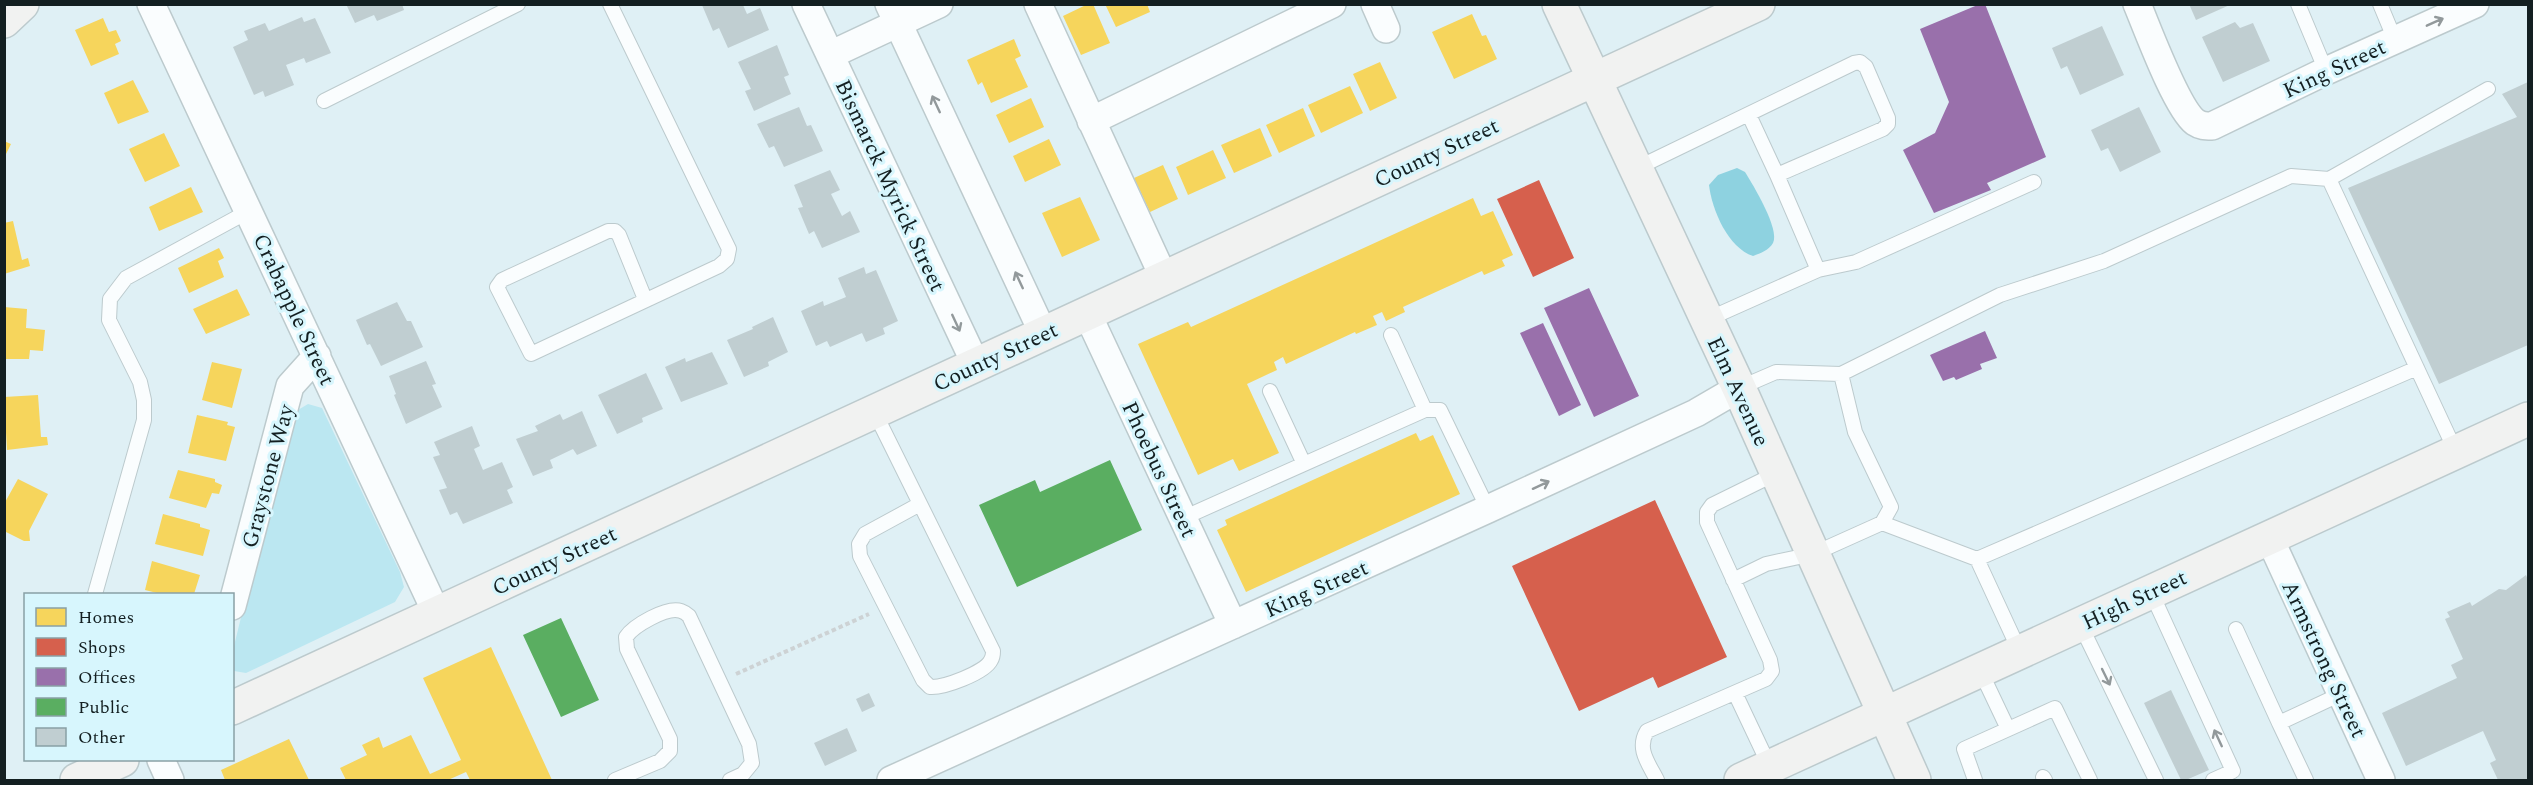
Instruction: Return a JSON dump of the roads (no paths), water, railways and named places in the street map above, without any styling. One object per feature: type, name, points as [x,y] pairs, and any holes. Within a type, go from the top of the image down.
[{"type":"street","points":[[4,21],[22,4]]},
{"type":"street","name":"Bismarck Myrick Street","points":[[806,4],[976,365]]},
{"type":"street","points":[[830,55],[893,14],[939,4]]},
{"type":"street","points":[[1038,4],[1164,278]]},
{"type":"street","points":[[1091,121],[1332,4]]},
{"type":"street","points":[[1375,4],[1386,29]]},
{"type":"street","name":"Elm Avenue","points":[[1559,4],[1592,79],[1739,388],[1914,780]]},
{"type":"street","name":"County Street","points":[[234,707],[1758,4]]},
{"type":"street","name":"King Street","points":[[2137,4],[2182,106],[2194,121],[2202,126],[2212,126],[2326,70],[2475,4]]},
{"type":"street","name":"Crabapple Street","points":[[160,7],[249,211],[437,614]]},
{"type":"street","points":[[893,14],[1043,333]]},
{"type":"street","name":"Phoebus Street","points":[[1087,313],[1233,626]]},
{"type":"street","name":"Graystone Way","points":[[234,598],[290,386],[317,356]]},
{"type":"street","name":"King Street","points":[[891,780],[1696,413],[1739,388]]},
{"type":"street","name":"High Street","points":[[1741,780],[2529,419]]},
{"type":"street","name":"Armstrong Street","points":[[2269,537],[2381,780]]},
{"type":"street","points":[[77,780],[118,761]]},
{"type":"street","points":[[161,761],[170,780]]},
{"type":"lane","points":[[324,101],[518,4]]},
{"type":"lane","points":[[610,4],[729,249],[727,259],[719,266],[531,354],[497,287],[502,280],[608,231],[615,231],[619,234],[645,299]]},
{"type":"lane","points":[[2298,4],[2326,70]]},
{"type":"lane","points":[[2380,4],[2395,40]]},
{"type":"lane","points":[[1635,169],[1860,62],[1866,67],[1888,118],[1888,124],[1882,129],[1777,175]]},
{"type":"lane","points":[[1739,388],[1776,372],[1841,374],[2001,296],[2104,261],[2291,176],[2329,178],[2488,89]]},
{"type":"lane","points":[[1749,115],[1818,270]]},
{"type":"lane","points":[[2329,178],[2456,452]]},
{"type":"lane","points":[[1706,320],[1818,270],[1856,262],[2034,182]]},
{"type":"lane","points":[[95,593],[144,420],[144,400],[140,382],[109,320],[110,299],[126,278],[249,211]]},
{"type":"lane","points":[[1391,335],[1425,410]]},
{"type":"lane","points":[[1882,523],[1977,559],[2417,368]]},
{"type":"lane","points":[[1733,580],[1766,564],[1814,554],[1882,523],[1891,507],[1855,432],[1841,374]]},
{"type":"lane","points":[[1270,391],[1304,464]]},
{"type":"lane","points":[[1183,518],[1425,410],[1440,410],[1488,509]]},
{"type":"lane","points":[[874,411],[993,651],[991,662],[983,669],[942,688],[930,687],[922,680],[860,556],[859,544],[865,534],[920,504]]},
{"type":"lane","points":[[1657,780],[1641,749],[1642,739],[1647,731],[1766,680],[1772,671],[1770,660],[1707,522],[1707,512],[1712,505],[1777,473]]},
{"type":"lane","points":[[1977,559],[2020,652]]},
{"type":"lane","points":[[2151,592],[2233,771],[2213,780]]},
{"type":"lane","points":[[615,780],[660,761],[670,751],[670,739],[627,649],[626,637],[632,627],[669,610],[681,610],[690,616],[749,744],[752,763],[743,774],[730,780]]},
{"type":"lane","points":[[2080,624],[2156,780]]},
{"type":"lane","points":[[2236,629],[2306,780]]},
{"type":"lane","points":[[1980,670],[2017,730]]},
{"type":"lane","points":[[1735,693],[1770,767]]},
{"type":"lane","points":[[2279,723],[2341,694]]},
{"type":"lane","points":[[1975,780],[1964,749],[2017,730],[2055,708],[2090,780]]}]
